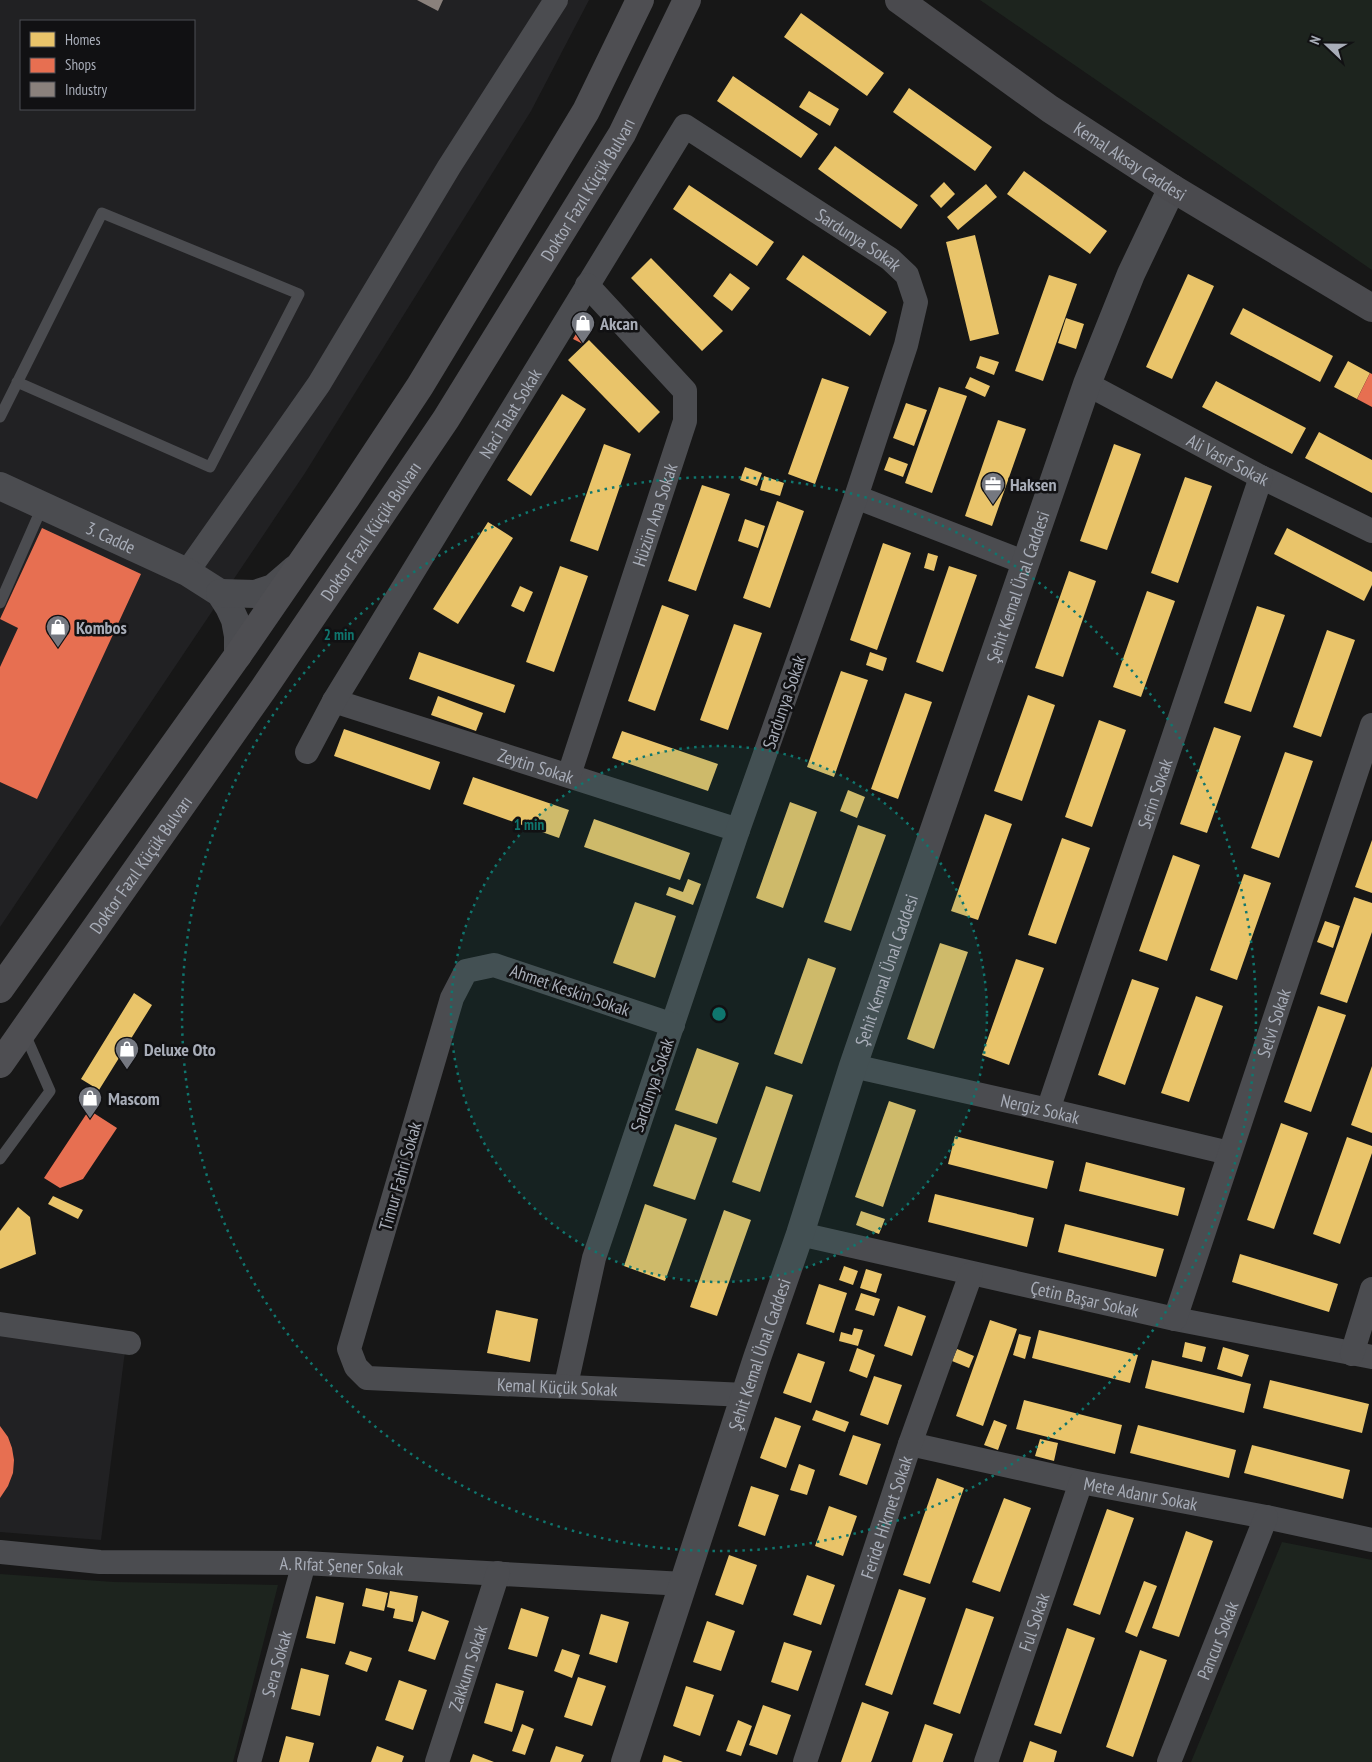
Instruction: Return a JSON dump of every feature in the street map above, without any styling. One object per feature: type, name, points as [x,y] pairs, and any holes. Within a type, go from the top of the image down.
[{"type":"highway","points":[[0,989],[238,655],[420,386],[586,111],[640,0]]},
{"type":"highway","name":"Doktor Fazıl Küçük Bulvarı","points":[[0,1064],[264,688],[446,419],[622,134],[687,0]]},
{"type":"highway","points":[[672,32],[710,0]]},
{"type":"main road","name":"Kemal Aksay Caddesi","points":[[899,0],[1050,109],[1172,188],[1372,308]]},
{"type":"street","points":[[187,572],[319,384],[448,167],[556,0]]},
{"type":"street","name":"Naci Talat Sokak","points":[[306,752],[334,701],[684,126]]},
{"type":"street","name":"Sardunya Sokak","points":[[566,1385],[594,1258],[738,830],[856,498],[906,345],[916,302],[907,275],[890,259],[684,126]]},
{"type":"street","name":"Şehit Kemal Ünal Caddesi","points":[[625,1762],[800,1234],[853,1066],[1087,384],[1130,274],[1172,188]]},
{"type":"street","name":"Hüzün Ana Sokak","points":[[569,775],[685,421],[685,392],[587,285]]},
{"type":"street","name":"Ali Vasıf Sokak","points":[[1087,384],[1261,477],[1372,530]]},
{"type":"street","name":"Serin Sokak","points":[[1048,1110],[1261,477]]},
{"type":"street","name":"3. Cadde","points":[[0,486],[187,572],[220,593]]},
{"type":"street","points":[[856,498],[1026,563]]},
{"type":"street","points":[[220,593],[255,594],[273,588],[298,566]]},
{"type":"street","points":[[220,593],[235,620],[238,636],[238,655]]},
{"type":"street","name":"Zeytin Sokak","points":[[334,701],[738,830]]},
{"type":"street","name":"Selvi Sokak","points":[[1175,1320],[1372,725]]},
{"type":"street","name":"Ahmet Keskin Sokak","points":[[466,970],[494,965],[672,1025]]},
{"type":"street","name":"Timur Fahri Sokak","points":[[367,1378],[356,1367],[349,1349],[452,998],[466,970]]},
{"type":"street","name":"Nergiz Sokak","points":[[853,1066],[1229,1153]]},
{"type":"street","name":"Çetin Başar Sokak","points":[[800,1234],[1175,1320],[1362,1356]]},
{"type":"street","name":"Feride Hikmet Sokak","points":[[805,1762],[910,1444],[971,1274]]},
{"type":"street","points":[[1362,1356],[1372,1289]]},
{"type":"street","points":[[0,1324],[129,1343]]},
{"type":"street","name":"Kemal Küçük Sokak","points":[[367,1378],[566,1385],[746,1395]]},
{"type":"street","name":"Mete Adanır Sokak","points":[[910,1444],[1080,1482],[1266,1517],[1372,1540]]},
{"type":"street","name":"Ful Sokak","points":[[986,1762],[1080,1482]]},
{"type":"street","name":"Pancur Sokak","points":[[1169,1762],[1266,1517]]},
{"type":"street","name":"A. Rıfat Şener Sokak","points":[[0,1552],[100,1562],[304,1563],[684,1584]]},
{"type":"street","name":"Sera Sokak","points":[[249,1762],[304,1563]]},
{"type":"street","name":"Zakkum Sokak","points":[[437,1762],[498,1573]]},
{"type":"lane","points":[[0,417],[17,382],[102,213],[298,294],[210,468],[17,382]]},
{"type":"lane","points":[[0,603],[43,505]]},
{"type":"lane","points":[[0,1159],[50,1091],[23,1031]]},
{"type":"shaded area","points":[[0,0],[589,0],[531,111],[305,473],[0,927]]},
{"type":"shaded area","points":[[980,0],[1372,0],[1372,270]]},
{"type":"shaded area","points":[[0,1333],[125,1351],[101,1540],[0,1532]]},
{"type":"shaded area","points":[[1282,1542],[1372,1560],[1372,1762],[1191,1762]]},
{"type":"shaded area","points":[[0,1574],[114,1582],[278,1585],[233,1762],[0,1762]]},
{"type":"building: Homes","points":[[801,13],[884,73],[867,96],[784,37]]},
{"type":"building: Homes","points":[[733,76],[818,134],[801,158],[717,101]]},
{"type":"building: Homes","points":[[909,88],[992,147],[975,171],[893,112]]},
{"type":"building: Homes","points":[[809,91],[839,109],[830,126],[799,107]]},
{"type":"building: Homes","points":[[835,146],[918,205],[901,229],[818,169]]},
{"type":"building: Homes","points":[[1024,171],[1107,231],[1090,254],[1007,194]]},
{"type":"building: Homes","points":[[944,182],[955,194],[941,208],[930,196]]},
{"type":"building: Homes","points":[[986,184],[997,197],[958,230],[947,217]]},
{"type":"building: Homes","points":[[689,185],[774,242],[757,266],[673,209]]},
{"type":"building: Homes","points":[[975,235],[999,334],[970,341],[946,242]]},
{"type":"building: Homes","points":[[803,255],[887,312],[870,336],[786,279]]},
{"type":"building: Homes","points":[[651,258],[723,331],[702,351],[631,278]]},
{"type":"building: Homes","points":[[730,273],[750,288],[732,311],[713,296]]},
{"type":"building: Homes","points":[[1188,274],[1214,286],[1172,379],[1146,367]]},
{"type":"building: Homes","points":[[1049,275],[1077,284],[1043,381],[1015,371]]},
{"type":"building: Homes","points":[[1243,308],[1333,356],[1320,382],[1230,334]]},
{"type":"building: Homes","points":[[1066,318],[1084,324],[1076,349],[1058,343]]},
{"type":"building: Homes","points":[[589,340],[660,412],[639,433],[568,360]]},
{"type":"building: Homes","points":[[980,356],[999,362],[994,375],[976,368]]},
{"type":"building: Homes","points":[[1348,361],[1370,373],[1357,399],[1334,387]]},
{"type":"building: Homes","points":[[970,377],[990,386],[985,397],[965,388]]},
{"type":"building: Homes","points":[[822,378],[849,387],[815,484],[788,474]]},
{"type":"building: Homes","points":[[1216,381],[1306,428],[1292,454],[1202,407]]},
{"type":"building: Homes","points":[[939,387],[967,396],[932,493],[905,483]]},
{"type":"building: Homes","points":[[562,394],[586,409],[531,496],[507,480]]},
{"type":"building: Homes","points":[[906,403],[927,410],[914,446],[893,438]]},
{"type":"building: Homes","points":[[998,420],[1026,429],[992,526],[965,516]]},
{"type":"building: Homes","points":[[1319,432],[1372,460],[1372,493],[1305,458]]},
{"type":"building: Homes","points":[[604,444],[631,454],[598,551],[570,541]]},
{"type":"building: Homes","points":[[1114,444],[1141,454],[1107,550],[1080,541]]},
{"type":"building: Homes","points":[[889,457],[908,464],[903,477],[884,470]]},
{"type":"building: Homes","points":[[745,467],[762,473],[757,486],[740,480]]},
{"type":"building: Homes","points":[[764,476],[784,483],[780,496],[760,490]]},
{"type":"building: Homes","points":[[1185,477],[1212,486],[1178,583],[1151,573]]},
{"type":"building: Homes","points":[[702,485],[730,494],[696,591],[668,581]]},
{"type":"building: Homes","points":[[777,501],[804,511],[770,608],[743,598]]},
{"type":"building: Homes","points":[[745,519],[765,526],[758,548],[738,541]]},
{"type":"building: Homes","points":[[488,522],[513,538],[458,624],[433,609]]},
{"type":"building: Homes","points":[[1287,528],[1372,572],[1372,585],[1364,601],[1274,554]]},
{"type":"building: Homes","points":[[883,543],[911,553],[877,650],[850,640]]},
{"type":"building: Homes","points":[[928,553],[938,556],[934,571],[924,568]]},
{"type":"building: Homes","points":[[560,566],[588,576],[554,672],[526,662]]},
{"type":"building: Homes","points":[[949,566],[977,575],[943,672],[916,662]]},
{"type":"building: Homes","points":[[1069,571],[1096,581],[1063,677],[1035,668]]},
{"type":"building: Homes","points":[[520,586],[533,592],[524,612],[511,606]]},
{"type":"building: Homes","points":[[1147,591],[1175,601],[1141,697],[1113,687]]},
{"type":"building: Homes","points":[[662,605],[689,615],[655,711],[628,701]]},
{"type":"building: Homes","points":[[1257,606],[1285,615],[1251,712],[1224,703]]},
{"type":"building: Homes","points":[[734,624],[762,633],[728,730],[700,720]]},
{"type":"building: Homes","points":[[1327,630],[1355,640],[1321,737],[1293,727]]},
{"type":"building: Homes","points":[[419,652],[515,685],[505,713],[409,679]]},
{"type":"building: Homes","points":[[870,652],[887,658],[883,671],[866,665]]},
{"type":"building: Homes","points":[[841,671],[868,680],[834,777],[807,767]]},
{"type":"building: Homes","points":[[905,693],[932,702],[898,799],[871,789]]},
{"type":"building: Homes","points":[[1028,695],[1055,705],[1022,801],[994,791]]},
{"type":"building: Homes","points":[[438,696],[483,713],[476,731],[431,715]]},
{"type":"building: Homes","points":[[1099,720],[1126,730],[1092,827],[1065,817]]},
{"type":"building: Homes","points":[[1214,727],[1241,736],[1207,833],[1180,824]]},
{"type":"building: Homes","points":[[344,729],[440,762],[430,790],[334,756]]},
{"type":"building: Homes","points":[[622,731],[718,764],[708,791],[612,758]]},
{"type":"building: Homes","points":[[1285,752],[1313,761],[1279,858],[1251,848]]},
{"type":"building: Homes","points":[[473,777],[569,810],[559,838],[463,804]]},
{"type":"building: Homes","points":[[848,790],[865,797],[857,818],[840,811]]},
{"type":"building: Homes","points":[[790,802],[817,812],[783,908],[756,898]]},
{"type":"building: Homes","points":[[985,814],[1012,824],[978,920],[951,911]]},
{"type":"building: Homes","points":[[594,819],[690,853],[680,880],[584,847]]},
{"type":"building: Homes","points":[[858,825],[886,835],[851,931],[824,922]]},
{"type":"building: Homes","points":[[1062,838],[1090,848],[1056,944],[1028,935]]},
{"type":"building: Homes","points":[[1372,840],[1372,893],[1355,887]]},
{"type":"building: Homes","points":[[1173,855],[1200,865],[1167,961],[1139,951]]},
{"type":"building: Homes","points":[[1244,874],[1271,883],[1237,980],[1210,970]]},
{"type":"building: Homes","points":[[688,879],[701,884],[693,905],[666,895],[669,887],[683,892]]},
{"type":"building: Homes","points":[[1354,897],[1372,903],[1372,932],[1347,1003],[1320,994]]},
{"type":"building: Homes","points":[[635,902],[676,916],[655,978],[613,963]]},
{"type":"building: Homes","points":[[1325,921],[1340,926],[1333,948],[1317,942]]},
{"type":"building: Homes","points":[[940,943],[968,952],[934,1049],[907,1039]]},
{"type":"building: Homes","points":[[808,958],[836,968],[802,1064],[774,1054]]},
{"type":"building: Homes","points":[[1016,959],[1044,968],[1009,1065],[982,1055]]},
{"type":"building: Homes","points":[[1132,979],[1159,988],[1125,1085],[1098,1075]]},
{"type":"building: Homes","points":[[134,993],[152,1005],[99,1090],[81,1079]]},
{"type":"building: Homes","points":[[1196,996],[1223,1006],[1189,1102],[1161,1093]]},
{"type":"building: Homes","points":[[1318,1006],[1346,1015],[1311,1112],[1284,1102]]},
{"type":"building: Homes","points":[[697,1048],[739,1063],[717,1124],[675,1110]]},
{"type":"building: Homes","points":[[1372,1066],[1372,1133],[1351,1125]]},
{"type":"building: Homes","points":[[766,1086],[793,1095],[760,1192],[732,1182]]},
{"type":"building: Homes","points":[[889,1101],[916,1110],[883,1207],[855,1197]]},
{"type":"building: Homes","points":[[1281,1123],[1308,1133],[1274,1229],[1247,1220]]},
{"type":"building: Homes","points":[[675,1124],[717,1138],[695,1200],[653,1186]]},
{"type":"building: Homes","points":[[955,1136],[1054,1161],[1047,1189],[948,1164]]},
{"type":"building: Homes","points":[[1347,1137],[1372,1146],[1372,1153],[1340,1244],[1313,1234]]},
{"type":"building: Homes","points":[[1086,1162],[1185,1188],[1178,1216],[1079,1191]]},
{"type":"building: Homes","points":[[935,1194],[1034,1218],[1027,1247],[928,1222]]},
{"type":"building: Homes","points":[[53,1196],[83,1210],[78,1219],[48,1204]]},
{"type":"building: Homes","points":[[645,1204],[687,1219],[665,1281],[624,1266]]},
{"type":"building: Homes","points":[[18,1207],[30,1217],[36,1254],[0,1269],[0,1231]]},
{"type":"building: Homes","points":[[724,1210],[751,1220],[717,1316],[690,1307]]},
{"type":"building: Homes","points":[[861,1211],[885,1219],[879,1234],[856,1225]]},
{"type":"building: Homes","points":[[1065,1224],[1164,1249],[1156,1277],[1058,1252]]},
{"type":"building: Homes","points":[[1240,1254],[1338,1284],[1329,1312],[1232,1282]]},
{"type":"building: Homes","points":[[844,1266],[858,1271],[853,1285],[839,1280]]},
{"type":"building: Homes","points":[[866,1269],[882,1274],[876,1293],[860,1288]]},
{"type":"building: Homes","points":[[819,1284],[847,1293],[834,1333],[806,1324]]},
{"type":"building: Homes","points":[[861,1293],[880,1299],[874,1316],[855,1310]]},
{"type":"building: Homes","points":[[898,1306],[926,1316],[912,1356],[884,1346]]},
{"type":"building: Homes","points":[[496,1310],[538,1319],[530,1362],[487,1353]]},
{"type":"building: Homes","points":[[990,1320],[1017,1329],[983,1426],[956,1416]]},
{"type":"building: Homes","points":[[854,1328],[863,1330],[858,1346],[839,1341],[841,1332],[852,1335]]},
{"type":"building: Homes","points":[[1039,1330],[1138,1355],[1130,1383],[1032,1358]]},
{"type":"building: Homes","points":[[1019,1334],[1031,1337],[1025,1359],[1013,1355]]},
{"type":"building: Homes","points":[[1185,1342],[1206,1347],[1202,1362],[1182,1357]]},
{"type":"building: Homes","points":[[1223,1347],[1249,1355],[1242,1377],[1217,1369]]},
{"type":"building: Homes","points":[[857,1348],[875,1355],[867,1378],[849,1371]]},
{"type":"building: Homes","points":[[957,1349],[974,1356],[969,1368],[952,1361]]},
{"type":"building: Homes","points":[[798,1353],[825,1362],[811,1403],[783,1393]]},
{"type":"building: Homes","points":[[1152,1360],[1251,1384],[1244,1413],[1145,1388]]},
{"type":"building: Homes","points":[[874,1376],[902,1385],[888,1425],[860,1415]]},
{"type":"building: Homes","points":[[1270,1380],[1369,1404],[1362,1433],[1263,1408]]},
{"type":"building: Homes","points":[[1024,1400],[1122,1425],[1115,1454],[1016,1429]]},
{"type":"building: Homes","points":[[816,1410],[849,1422],[845,1432],[812,1420]]},
{"type":"building: Homes","points":[[775,1417],[801,1426],[786,1468],[760,1458]]},
{"type":"building: Homes","points":[[994,1420],[1007,1425],[998,1450],[984,1445]]},
{"type":"building: Homes","points":[[1138,1425],[1236,1450],[1229,1478],[1130,1453]]},
{"type":"building: Homes","points":[[853,1435],[881,1444],[867,1485],[839,1475]]},
{"type":"building: Homes","points":[[1040,1439],[1058,1443],[1054,1461],[1035,1456]]},
{"type":"building: Homes","points":[[1252,1445],[1350,1470],[1343,1499],[1244,1473]]},
{"type":"building: Homes","points":[[799,1464],[815,1470],[807,1495],[790,1490]]},
{"type":"building: Homes","points":[[937,1478],[964,1488],[930,1584],[903,1575]]},
{"type":"building: Homes","points":[[751,1486],[779,1495],[765,1536],[738,1526]]},
{"type":"building: Homes","points":[[1004,1498],[1031,1508],[1000,1592],[972,1582]]},
{"type":"building: Homes","points":[[829,1506],[857,1516],[843,1556],[815,1546]]},
{"type":"building: Homes","points":[[1107,1509],[1134,1518],[1100,1615],[1073,1605]]},
{"type":"building: Homes","points":[[1186,1531],[1213,1541],[1179,1637],[1152,1628]]},
{"type":"building: Homes","points":[[729,1555],[757,1565],[743,1605],[715,1595]]},
{"type":"building: Homes","points":[[807,1575],[835,1585],[821,1625],[793,1615]]},
{"type":"building: Homes","points":[[1144,1581],[1157,1586],[1137,1637],[1125,1632]]},
{"type":"building: Homes","points":[[366,1588],[388,1593],[384,1611],[362,1606]]},
{"type":"building: Homes","points":[[899,1589],[926,1598],[892,1695],[865,1685]]},
{"type":"building: Homes","points":[[390,1591],[418,1596],[413,1622],[393,1618],[395,1609],[387,1607]]},
{"type":"building: Homes","points":[[316,1596],[344,1603],[335,1644],[306,1638]]},
{"type":"building: Homes","points":[[521,1608],[549,1617],[537,1657],[508,1649]]},
{"type":"building: Homes","points":[[966,1608],[994,1617],[960,1714],[933,1704]]},
{"type":"building: Homes","points":[[422,1611],[449,1621],[435,1660],[408,1651]]},
{"type":"building: Homes","points":[[601,1614],[629,1622],[617,1663],[589,1654]]},
{"type":"building: Homes","points":[[707,1621],[735,1631],[721,1671],[693,1662]]},
{"type":"building: Homes","points":[[1067,1628],[1095,1638],[1061,1734],[1034,1725]]},
{"type":"building: Homes","points":[[784,1642],[812,1651],[798,1691],[771,1682]]},
{"type":"building: Homes","points":[[562,1649],[580,1655],[572,1678],[554,1671]]},
{"type":"building: Homes","points":[[1140,1650],[1167,1660],[1133,1757],[1106,1747]]},
{"type":"building: Homes","points":[[350,1651],[372,1658],[367,1672],[345,1664]]},
{"type":"building: Homes","points":[[301,1668],[329,1675],[320,1716],[291,1709]]},
{"type":"building: Homes","points":[[578,1677],[606,1686],[592,1726],[564,1717]]},
{"type":"building: Homes","points":[[399,1680],[427,1690],[413,1730],[385,1720]]},
{"type":"building: Homes","points":[[496,1683],[524,1691],[512,1732],[484,1723]]},
{"type":"building: Homes","points":[[686,1686],[714,1695],[700,1736],[673,1726]]},
{"type":"building: Homes","points":[[862,1702],[889,1712],[871,1762],[841,1762]]},
{"type":"building: Homes","points":[[763,1705],[791,1715],[777,1755],[749,1745]]},
{"type":"building: Homes","points":[[738,1720],[752,1726],[741,1756],[726,1751]]},
{"type":"building: Homes","points":[[522,1724],[534,1729],[525,1755],[512,1751]]},
{"type":"building: Homes","points":[[925,1724],[953,1734],[943,1762],[912,1762]]},
{"type":"building: Homes","points":[[286,1736],[314,1743],[309,1762],[279,1762]]},
{"type":"building: Homes","points":[[1030,1741],[1057,1751],[1054,1762],[1023,1762]]},
{"type":"building: Homes","points":[[377,1746],[404,1756],[402,1762],[371,1762]]},
{"type":"building: Homes","points":[[556,1746],[584,1755],[581,1762],[550,1762]]},
{"type":"building: Homes","points":[[473,1754],[494,1762],[470,1762]]},
{"type":"building: Homes","points":[[664,1755],[683,1762],[662,1762]]},
{"type":"building: Shops","points":[[583,322],[592,327],[583,344],[573,339]]},
{"type":"building: Shops","points":[[1370,373],[1372,374],[1372,407],[1357,399]]},
{"type":"building: Shops","name":"Kombos","points":[[42,528],[141,574],[37,799],[0,782],[0,667],[18,628],[0,619]]},
{"type":"building: Shops","points":[[89,1110],[117,1128],[83,1179],[60,1188],[44,1178]]},
{"type":"building: Shops","points":[[0,1426],[8,1437],[14,1460],[13,1473],[8,1486],[0,1498]]},
{"type":"building: Industry","points":[[417,0],[443,0],[438,11]]},
{"type":"place","name":"Akcan","points":[[583,344]]},
{"type":"place","name":"Haksen","points":[[993,505]]},
{"type":"place","name":"Kombos","points":[[58,648]]},
{"type":"place","name":"Deluxe Oto","points":[[127,1070]]},
{"type":"place","name":"Mascom","points":[[90,1119]]}]
